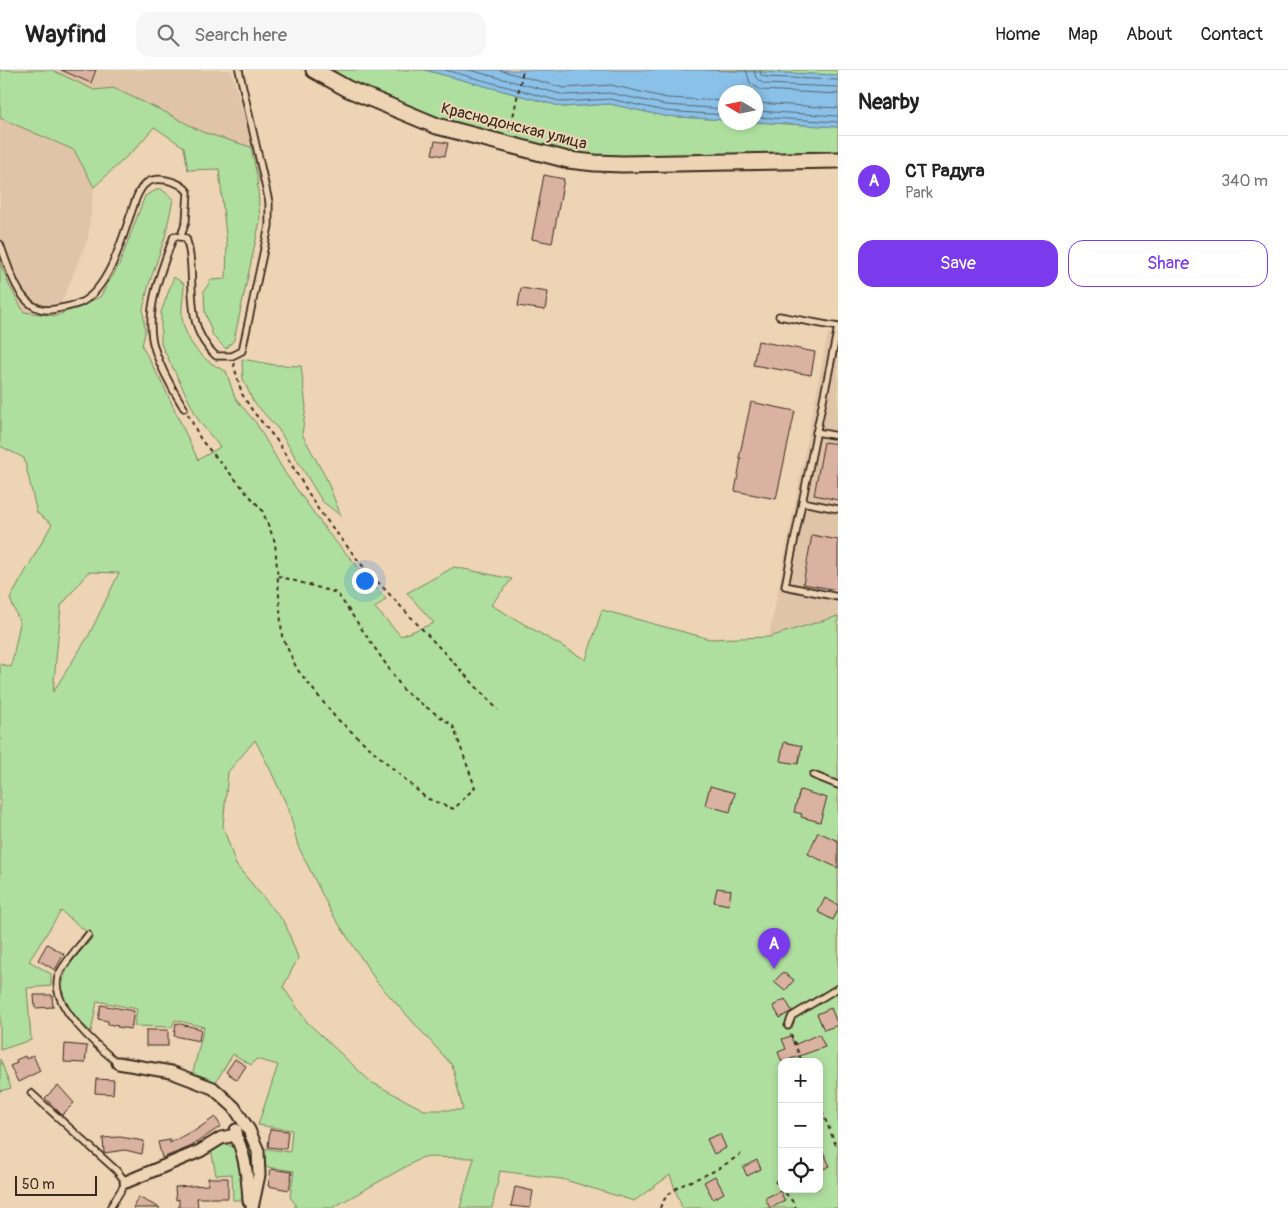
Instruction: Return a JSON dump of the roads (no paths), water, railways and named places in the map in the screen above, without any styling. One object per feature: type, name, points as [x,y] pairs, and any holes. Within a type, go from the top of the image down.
[{"type":"street","name":"Краснодонская улица","points":[[314,70],[348,89],[437,126],[568,160],[623,164],[838,160]]},
{"type":"street","points":[[118,1063],[171,1072],[213,1088],[234,1107],[258,1150],[259,1175],[251,1208]]},
{"type":"street","points":[[243,1121],[236,1127],[234,1135],[239,1142],[248,1183],[251,1208]]},
{"type":"street","points":[[126,1182],[200,1151],[221,1138],[234,1135]]},
{"type":"lane","points":[[184,408],[162,366],[152,340],[151,326],[153,302],[159,277],[174,236],[186,238],[189,248],[192,309],[206,347],[216,356],[223,357],[232,356],[242,351],[269,226],[269,202],[239,70]]},
{"type":"lane","points":[[0,244],[13,279],[26,301],[42,310],[49,311],[84,301],[107,276],[118,251],[138,192],[145,183],[158,180],[174,182],[184,187],[188,192],[186,221],[181,236]]},
{"type":"lane","points":[[779,316],[838,327],[785,586],[838,596]]},
{"type":"lane","points":[[816,432],[838,436]]},
{"type":"lane","points":[[802,502],[838,509]]},
{"type":"lane","points":[[813,775],[838,785]]},
{"type":"lane","points":[[88,935],[59,974],[57,983],[68,1012],[94,1044],[118,1063]]},
{"type":"lane","points":[[788,1026],[792,1016],[838,988]]},
{"type":"lane","points":[[31,1093],[116,1170],[126,1182],[110,1208]]},
{"type":"water","points":[[425,70],[706,70],[838,75],[838,127],[763,122],[763,85],[718,85],[718,120],[664,116],[610,104],[563,107]]},
{"type":"place","name":"СТ Радуга","points":[[774,969]]}]
